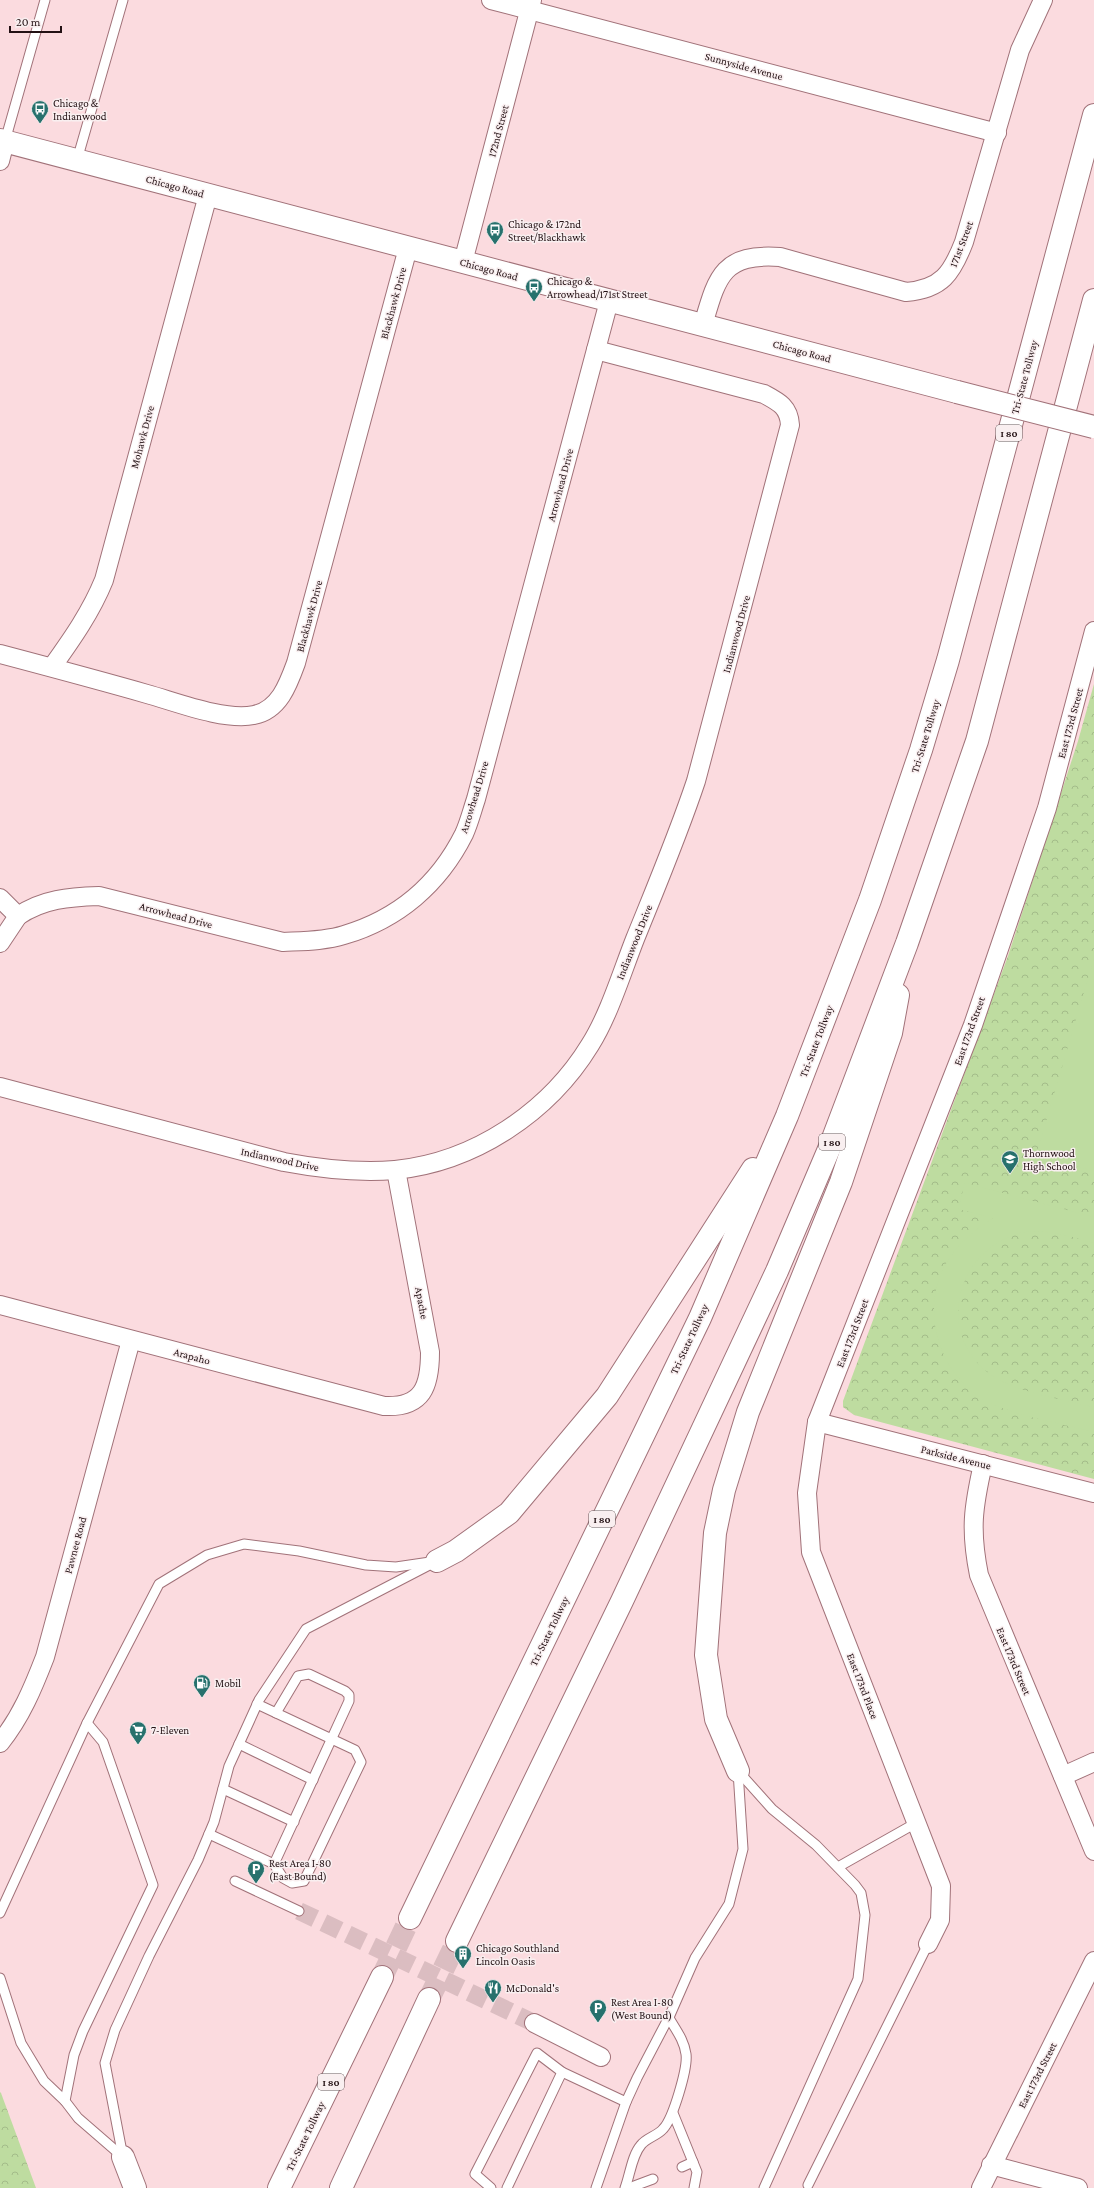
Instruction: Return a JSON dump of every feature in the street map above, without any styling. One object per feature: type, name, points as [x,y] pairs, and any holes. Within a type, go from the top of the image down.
[{"type":"main road","name":"Tri-State Tollway","points":[[410,1918],[700,1318],[787,1116],[870,900],[923,742],[950,652],[1094,115]]},
{"type":"main road","name":"Chicago Road","points":[[2,148],[76,160],[1094,427]]},
{"type":"main road","name":"I 80","points":[[457,1941],[622,1600],[777,1271],[829,1149],[907,943],[977,741],[1094,300]]},
{"type":"main road","points":[[738,1771],[716,1719],[706,1655],[715,1534],[723,1497],[748,1412],[841,1182],[891,1033],[907,943]]},
{"type":"main road","points":[[437,1560],[456,1551],[509,1513],[607,1396],[787,1116]]},
{"type":"main road","name":"Tri-State Tollway","points":[[279,2188],[382,1977]]},
{"type":"main road","points":[[341,2188],[429,1999]]},
{"type":"main road","points":[[124,2157],[135,2188]]},
{"type":"street","name":"Sunnyside Avenue","points":[[491,0],[530,5],[997,133]]},
{"type":"street","name":"171st Street","points":[[703,325],[714,287],[722,273],[744,258],[761,255],[780,257],[906,292],[921,290],[934,285],[948,276],[959,255],[997,133],[1020,50],[1043,0]]},
{"type":"street","name":"172nd Street","points":[[464,262],[530,5]]},
{"type":"street","name":"Mohawk Drive","points":[[52,667],[88,615],[104,580],[208,195]]},
{"type":"street","name":"Blackhawk Drive","points":[[0,654],[201,709],[236,716],[254,715],[267,710],[278,700],[288,686],[296,663],[408,248]]},
{"type":"street","name":"Arrowhead Drive","points":[[18,916],[31,907],[45,902],[70,896],[99,896],[283,942],[314,940],[343,936],[378,922],[406,906],[431,884],[449,859],[464,833],[476,799],[609,300]]},
{"type":"street","name":"Indianwood Drive","points":[[0,1087],[284,1162],[318,1169],[358,1171],[396,1170],[426,1164],[455,1155],[502,1133],[526,1117],[550,1096],[571,1073],[591,1044],[682,825],[696,781],[789,436],[790,425],[787,410],[778,401],[764,394],[596,350]]},
{"type":"street","name":"East 173rd Street","points":[[817,1422],[973,1025],[1047,808],[1094,631]]},
{"type":"street","points":[[0,898],[18,916],[0,943]]},
{"type":"street","name":"Apache","points":[[384,1406],[398,1407],[409,1404],[418,1398],[426,1387],[430,1372],[430,1352],[427,1327],[396,1170]]},
{"type":"street","name":"Arapaho","points":[[0,1305],[384,1406]]},
{"type":"street","name":"Pawnee Road","points":[[0,1743],[20,1713],[32,1690],[44,1657],[131,1340]]},
{"type":"street","name":"Parkside Avenue","points":[[817,1422],[1094,1493]]},
{"type":"street","name":"East 173rd Place","points":[[817,1422],[807,1493],[811,1552],[941,1886],[940,1920],[928,1944]]},
{"type":"street","name":"East 173rd Street","points":[[983,1464],[972,1518],[973,1546],[979,1575],[1094,1851]]},
{"type":"street","points":[[1063,1776],[1094,1762]]},
{"type":"street","name":"East 173rd Street","points":[[981,2188],[1094,1961]]},
{"type":"street","points":[[534,2023],[601,2057]]},
{"type":"street","points":[[991,2166],[1078,2188]]},
{"type":"lane","points":[[2,148],[45,0]]},
{"type":"lane","points":[[76,160],[123,0]]},
{"type":"lane","points":[[0,1913],[86,1723],[159,1584],[207,1554],[244,1544],[299,1551],[366,1566],[396,1566],[437,1560]]},
{"type":"lane","points":[[124,2157],[105,2063],[118,2022],[149,1956],[198,1860],[209,1834],[229,1766],[257,1704],[306,1629],[437,1560]]},
{"type":"lane","points":[[274,1864],[314,1780],[349,1701],[349,1695],[309,1674],[303,1674],[298,1676],[276,1713]]},
{"type":"lane","points":[[209,1834],[274,1864],[283,1878],[292,1883],[304,1881],[361,1762],[355,1750],[257,1704]]},
{"type":"lane","points":[[66,2101],[74,2055],[83,2031],[152,1885],[103,1742],[86,1723]]},
{"type":"lane","points":[[239,1744],[314,1780]]},
{"type":"lane","points":[[738,1771],[772,1809],[816,1845],[855,1885],[860,1893],[865,1915],[858,1979],[764,2188]]},
{"type":"lane","points":[[596,2188],[626,2102],[668,2018],[695,1958],[730,1904],[743,1849],[738,1771]]},
{"type":"lane","points":[[223,1789],[294,1822]]},
{"type":"lane","points":[[838,1867],[916,1823]]},
{"type":"lane","points":[[235,1881],[299,1911]]},
{"type":"lane","points":[[808,2185],[928,1944]]},
{"type":"lane","points":[[0,1978],[21,2043],[44,2081],[66,2101],[78,2118],[124,2157]]},
{"type":"lane","points":[[625,2188],[635,2156],[641,2145],[663,2129],[673,2113],[686,2055],[681,2038],[668,2018]]},
{"type":"lane","points":[[490,2188],[475,2174],[537,2053],[562,2072],[626,2102]]},
{"type":"lane","points":[[507,2188],[562,2072]]},
{"type":"lane","points":[[673,2113],[697,2172],[694,2188]]},
{"type":"lane","points":[[682,2167],[693,2162]]},
{"type":"lane","points":[[629,2188],[653,2179]]},
{"type":"green space","name":"Thornwood High School","points":[[1094,684],[1094,1479],[854,1415],[843,1407],[843,1401],[1008,956],[1078,741]]},
{"type":"green space","points":[[1094,958],[1094,1171],[1036,1156]]},
{"type":"green space","points":[[965,1183],[1094,1217],[1094,1243],[1063,1235],[1032,1231],[1011,1236],[991,1247],[976,1262],[965,1280],[959,1299],[958,1320],[963,1340],[974,1358],[990,1374],[1001,1381],[1026,1391],[1094,1407],[1094,1432],[1019,1414],[992,1404],[981,1398],[966,1386],[954,1372],[945,1357],[938,1340],[934,1305],[937,1287],[943,1269],[947,1261],[958,1247],[978,1228],[993,1218],[958,1209]]},
{"type":"green space","points":[[0,2092],[1,2093],[36,2188],[0,2188]]},
{"type":"tunnel","points":[[299,1911],[534,2023]]},
{"type":"tunnel","points":[[382,1977],[410,1918]]},
{"type":"tunnel","points":[[429,1999],[457,1941]]},
{"type":"place","name":"Chicago & Indianwood","points":[[40,124]]},
{"type":"place","name":"Chicago & 172nd Street/Blackhawk","points":[[495,245]]},
{"type":"place","name":"Chicago & Arrowhead/171st Street","points":[[534,302]]},
{"type":"place","name":"Thornwood High School","points":[[1010,1174]]},
{"type":"place","name":"Mobil","points":[[202,1698]]},
{"type":"place","name":"7-Eleven","points":[[138,1745]]},
{"type":"place","name":"Rest Area I-80 (East Bound)","points":[[256,1884]]},
{"type":"place","name":"Chicago Southland Lincoln Oasis","points":[[463,1969]]},
{"type":"place","name":"McDonald's","points":[[493,2003]]},
{"type":"place","name":"Rest Area I-80 (West Bound)","points":[[598,2023]]}]
